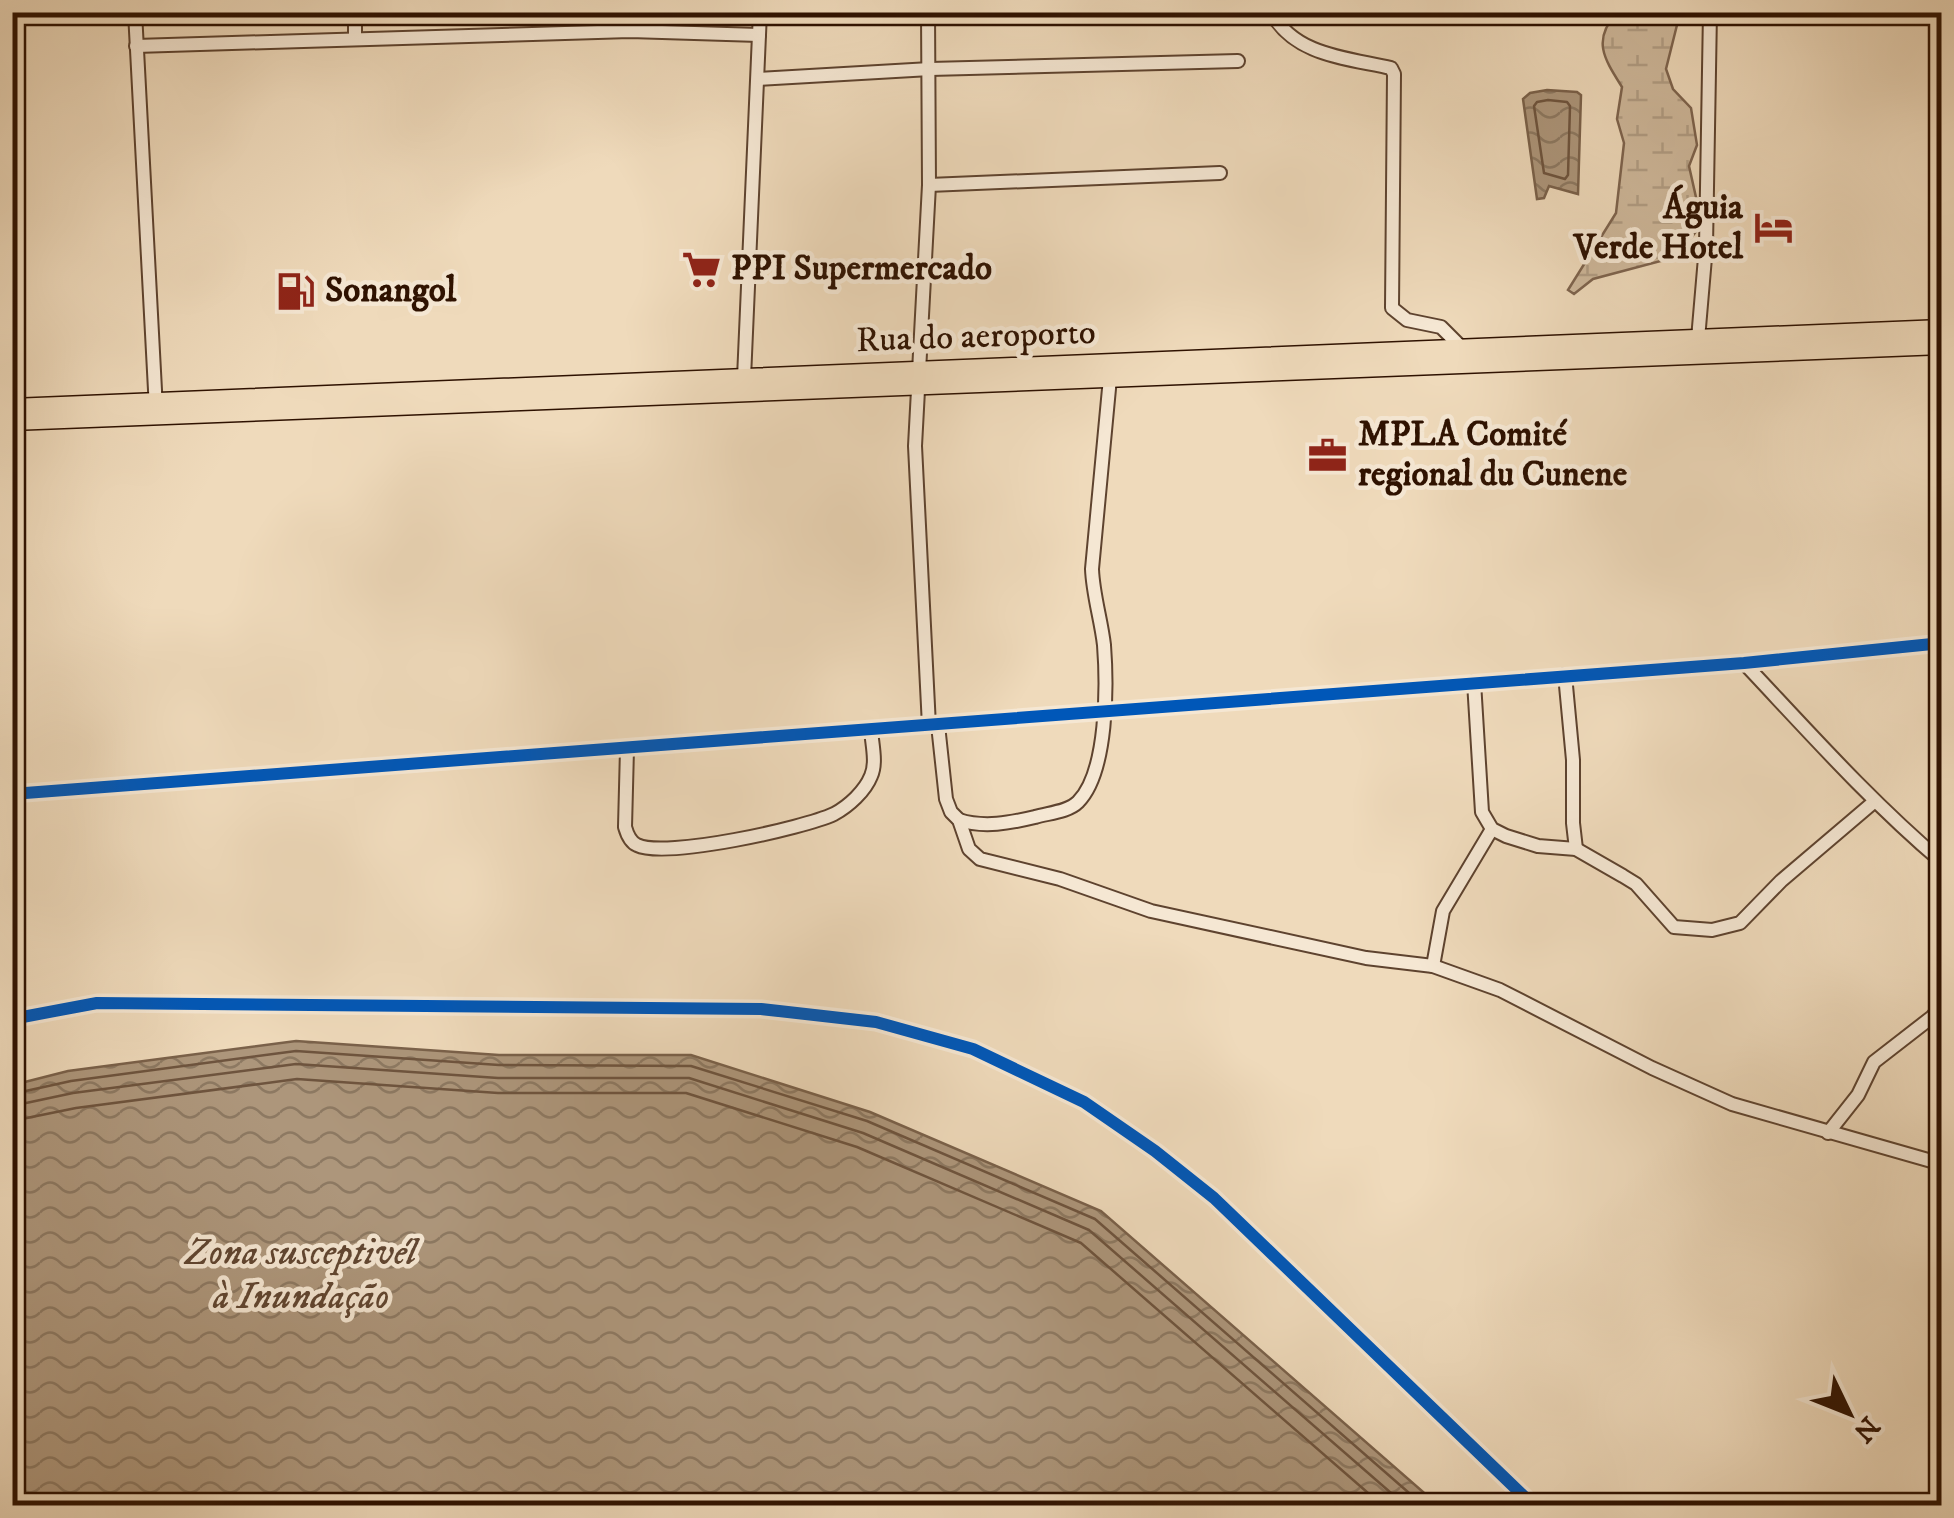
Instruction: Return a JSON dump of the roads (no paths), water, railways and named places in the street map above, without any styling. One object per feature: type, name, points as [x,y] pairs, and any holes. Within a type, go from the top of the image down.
[{"type":"main road","name":"Rua do aeroporto","points":[[12,421],[156,408],[744,378],[1110,378],[1698,339],[1942,329]]},
{"type":"main road","name":"Rua do aeroporto","points":[[12,408],[156,408],[1463,356],[1942,344]]},
{"type":"street","points":[[135,12],[156,408]]},
{"type":"street","points":[[355,12],[355,38]]},
{"type":"street","points":[[629,12],[630,31]]},
{"type":"street","points":[[744,378],[760,12]]},
{"type":"street","points":[[928,12],[929,185],[915,462],[934,726],[946,800],[960,820],[979,826],[1020,821],[1064,809],[1079,801],[1094,770],[1105,710],[1104,647],[1093,596],[1092,569],[1110,378]]},
{"type":"street","points":[[1271,12],[1296,42],[1323,54],[1391,68],[1392,308],[1408,320],[1441,328],[1463,356]]},
{"type":"street","points":[[1698,339],[1706,246],[1710,12]]},
{"type":"street","points":[[136,46],[630,31],[759,35]]},
{"type":"street","points":[[758,78],[1238,61]]},
{"type":"street","points":[[929,185],[1220,173]]},
{"type":"street","points":[[12,794],[934,726],[1942,643]]},
{"type":"street","points":[[1744,662],[1874,801],[1942,862]]},
{"type":"street","points":[[1565,675],[1576,849]]},
{"type":"street","points":[[1474,682],[1482,812],[1492,829],[1538,846],[1576,849],[1630,879],[1674,927],[1683,930],[1731,928],[1874,801]]},
{"type":"street","points":[[627,749],[628,837],[647,848],[698,846],[797,828],[837,812],[859,795],[873,772],[871,730]]},
{"type":"street","points":[[960,820],[969,849],[996,866],[1060,879],[1152,911],[1366,958],[1433,966],[1500,990],[1732,1104],[1942,1164]]},
{"type":"street","points":[[1433,966],[1443,910],[1492,829]]},
{"type":"street","points":[[12,1019],[97,1003],[762,1009],[876,1022],[973,1049],[1084,1102],[1155,1150],[1214,1198],[1534,1506]]},
{"type":"street","points":[[1828,1133],[1858,1095],[1874,1062],[1932,1018],[1942,1005]]},
{"type":"water","points":[[1547,90],[1581,95],[1578,194],[1549,186],[1544,198],[1537,199],[1523,99],[1530,93]]},
{"type":"water","name":"Zona susceptivél à Inundação","points":[[296,1041],[499,1055],[691,1055],[870,1112],[1101,1211],[1438,1505],[13,1505],[13,1085],[68,1071]]},
{"type":"place","name":"Águia Verde Hotel","points":[[1773,228]]},
{"type":"place","name":"PPI Supermercado","points":[[701,269]]},
{"type":"place","name":"Sonangol","points":[[295,291]]},
{"type":"place","name":"MPLA Comité regional du Cunene","points":[[1328,455]]}]
